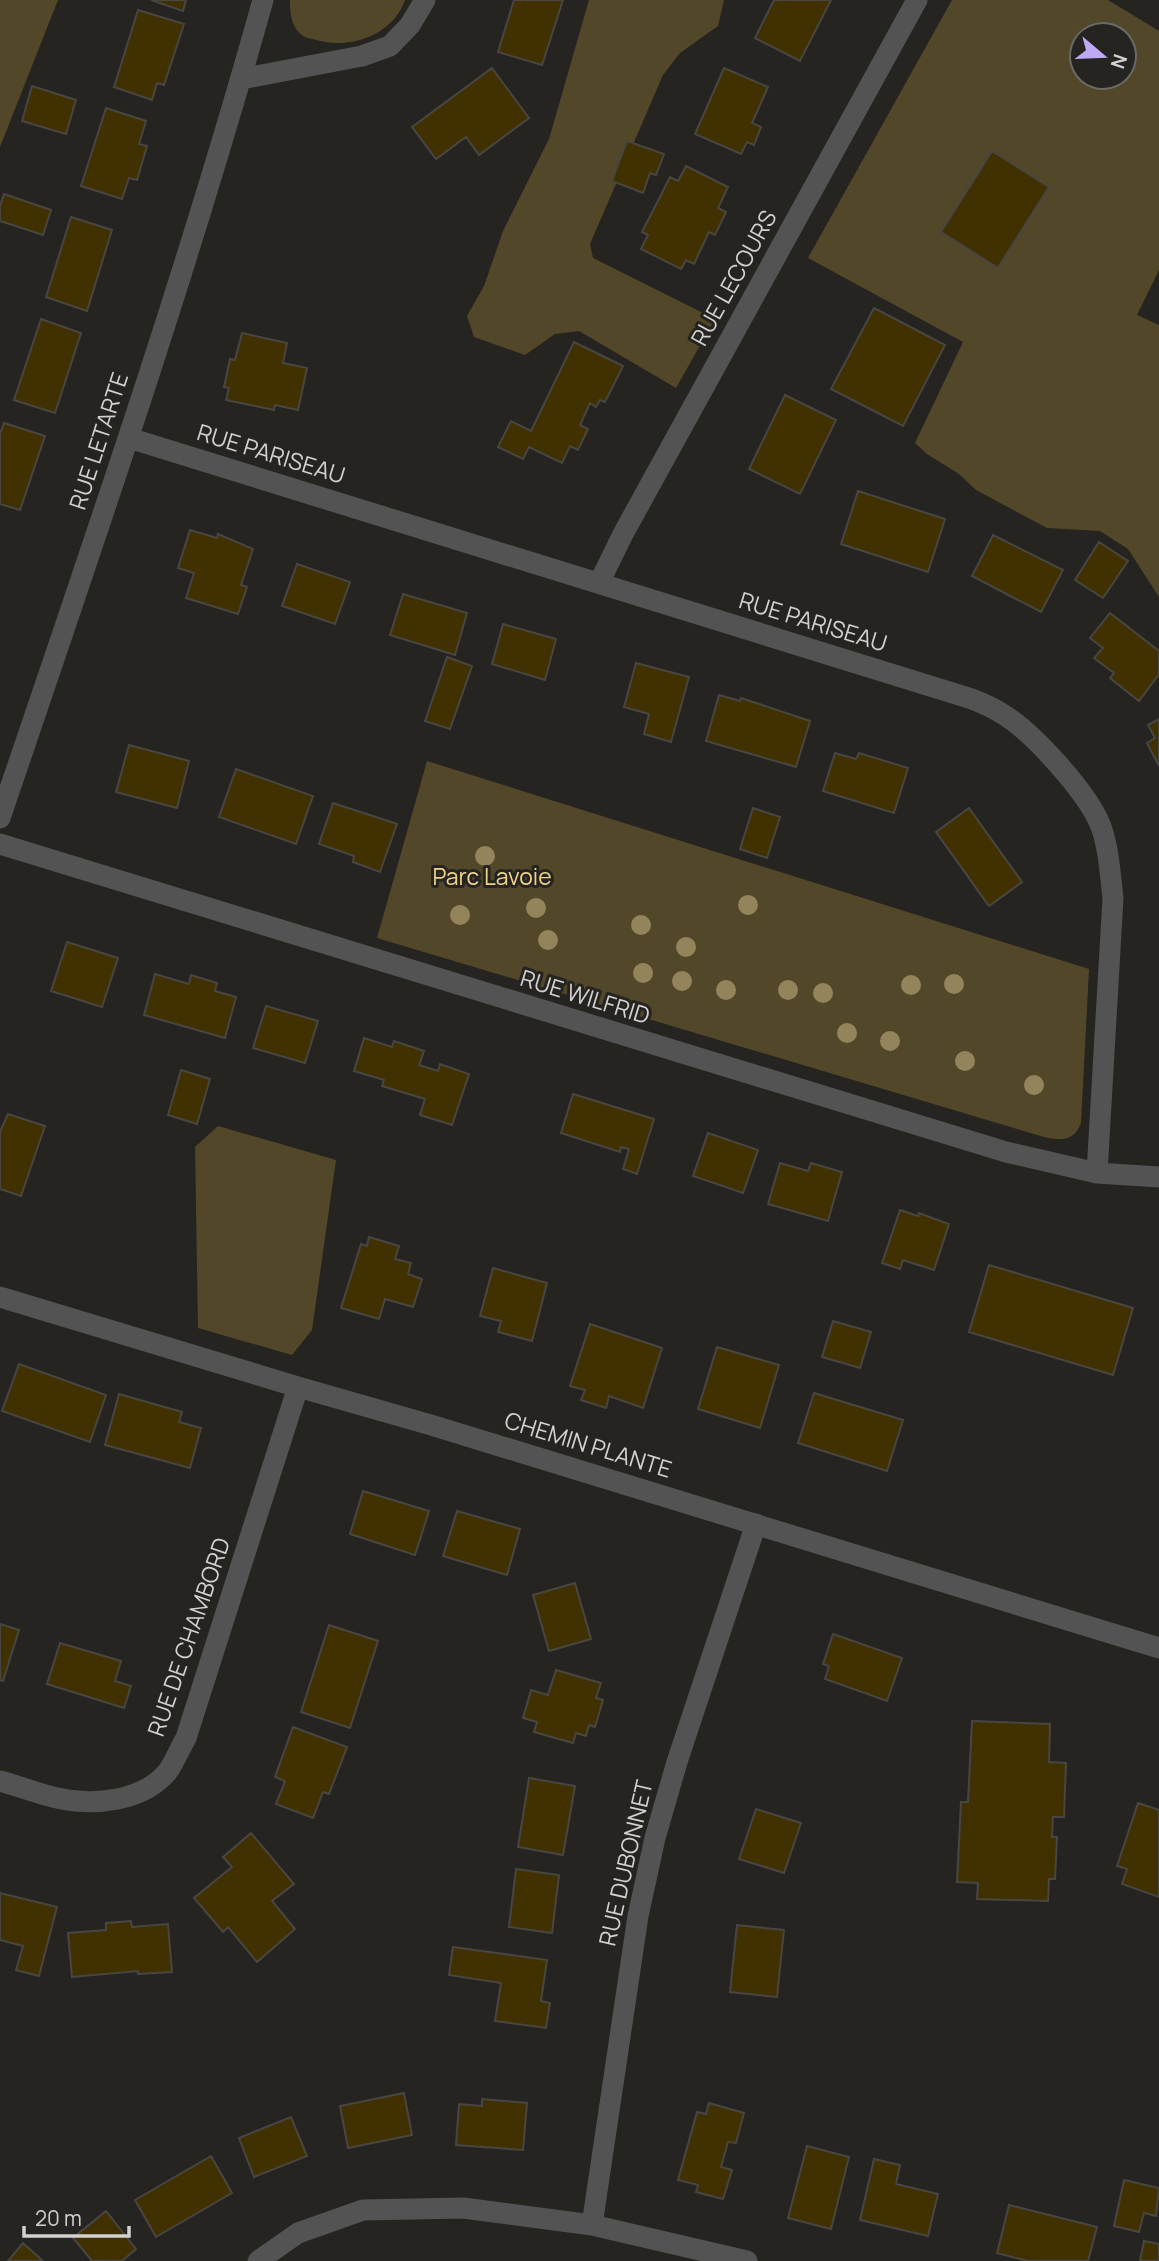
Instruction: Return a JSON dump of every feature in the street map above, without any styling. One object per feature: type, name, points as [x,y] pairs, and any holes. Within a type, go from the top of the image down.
[{"type":"street","name":"RUE LETARTE","points":[[0,818],[129,438],[263,0]]},
{"type":"street","points":[[241,79],[362,56],[390,46],[410,25],[425,0]]},
{"type":"street","name":"RUE LECOURS","points":[[598,583],[917,0]]},
{"type":"street","name":"RUE PARISEAU","points":[[129,438],[972,699],[1001,713],[1030,734],[1085,797],[1100,824],[1109,861],[1113,898],[1097,1173]]},
{"type":"street","name":"RUE WILFRID","points":[[0,844],[1006,1152],[1097,1173],[1159,1177]]},
{"type":"street","name":"CHEMIN PLANTE","points":[[0,1297],[431,1425],[1159,1648]]},
{"type":"street","name":"RUE DE CHAMBORD","points":[[0,1781],[57,1798],[82,1801],[116,1800],[142,1792],[167,1772],[186,1738],[298,1387]]},
{"type":"street","name":"RUE DUBONNET","points":[[592,2225],[638,1916],[655,1838],[677,1762],[756,1524]]},
{"type":"street","points":[[258,2261],[298,2233],[363,2210],[463,2207],[592,2225],[747,2261]]},
{"type":"green space","points":[[0,0],[58,0],[0,147]]},
{"type":"green space","points":[[290,0],[405,0],[399,13],[380,31],[367,38],[340,43],[307,38],[298,32],[293,24]]},
{"type":"green space","points":[[589,0],[724,0],[718,26],[680,53],[663,75],[590,244],[593,258],[715,319],[676,388],[579,331],[555,334],[525,355],[474,337],[467,316],[484,286],[503,231],[549,139]]},
{"type":"green space","points":[[952,0],[1108,0],[1159,31],[1159,270],[1137,315],[1159,325],[1159,597],[1128,549],[1100,531],[1047,528],[976,490],[959,474],[915,443],[963,342],[808,258]]},
{"type":"green space","name":"Parc Lavoie","points":[[427,761],[1089,969],[1081,1123],[1078,1129],[1067,1138],[1044,1137],[377,938]]},
{"type":"green space","points":[[218,1126],[336,1160],[312,1330],[292,1355],[198,1328],[195,1147]]},
{"type":"building","points":[[151,0],[186,0],[183,11]]},
{"type":"building","points":[[514,0],[563,0],[542,65],[498,52]]},
{"type":"building","points":[[774,0],[831,0],[800,61],[755,38]]},
{"type":"building","points":[[138,10],[184,24],[164,85],[157,83],[152,100],[114,87]]},
{"type":"building","points":[[492,68],[529,118],[479,155],[466,137],[436,159],[412,127]]},
{"type":"building","points":[[724,68],[768,87],[752,123],[761,127],[754,145],[747,142],[741,154],[695,134]]},
{"type":"building","points":[[32,86],[76,100],[66,134],[22,121]]},
{"type":"building","points":[[106,108],[146,121],[139,144],[147,146],[137,180],[129,178],[122,199],[81,186]]},
{"type":"building","points":[[627,141],[664,154],[656,175],[650,173],[643,193],[612,181]]},
{"type":"building","points":[[992,151],[1049,187],[998,268],[941,232]]},
{"type":"building","points":[[686,166],[728,187],[718,208],[726,212],[715,235],[709,232],[694,264],[686,260],[681,269],[641,249],[648,235],[642,232],[670,177],[678,181]]},
{"type":"building","points":[[4,194],[51,210],[43,235],[0,221],[0,206]]},
{"type":"building","points":[[71,217],[112,230],[87,311],[46,297]]},
{"type":"building","points":[[874,308],[945,345],[903,426],[831,389]]},
{"type":"building","points":[[41,319],[81,333],[55,413],[14,400]]},
{"type":"building","points":[[242,333],[287,343],[283,363],[307,368],[298,410],[275,405],[274,410],[226,400],[229,388],[224,387],[230,359],[235,360]]},
{"type":"building","points":[[574,342],[623,366],[605,402],[600,400],[596,407],[590,403],[580,425],[588,429],[578,450],[570,446],[562,463],[529,447],[523,459],[498,447],[511,421],[531,431]]},
{"type":"building","points":[[785,395],[836,420],[800,494],[749,469]]},
{"type":"building","points":[[4,423],[45,436],[20,510],[0,504],[0,434]]},
{"type":"building","points":[[858,491],[945,519],[928,572],[841,544]]},
{"type":"building","points":[[190,530],[217,538],[218,534],[253,549],[241,585],[247,587],[238,614],[186,598],[194,573],[178,568]]},
{"type":"building","points":[[993,535],[1063,570],[1041,612],[972,576]]},
{"type":"building","points":[[1099,542],[1128,561],[1103,598],[1075,580]]},
{"type":"building","points":[[297,564],[350,582],[335,624],[282,606]]},
{"type":"building","points":[[403,594],[467,613],[455,655],[390,635]]},
{"type":"building","points":[[1110,613],[1159,651],[1159,674],[1139,701],[1110,678],[1114,673],[1094,658],[1103,648],[1090,638]]},
{"type":"building","points":[[503,624],[556,639],[545,680],[492,664]]},
{"type":"building","points":[[447,657],[472,666],[450,729],[425,721]]},
{"type":"building","points":[[636,663],[689,677],[671,742],[644,734],[649,714],[624,707]]},
{"type":"building","points":[[719,695],[740,701],[741,698],[810,721],[796,767],[706,741]]},
{"type":"building","points":[[1159,719],[1159,766],[1147,743],[1155,738],[1148,725]]},
{"type":"building","points":[[129,745],[189,761],[177,808],[116,792]]},
{"type":"building","points":[[835,753],[856,759],[859,753],[908,768],[894,813],[823,791]]},
{"type":"building","points":[[236,769],[313,796],[296,844],[219,817]]},
{"type":"building","points":[[333,803],[397,824],[380,872],[353,862],[354,856],[319,844]]},
{"type":"building","points":[[753,808],[780,817],[767,858],[740,849]]},
{"type":"building","points":[[969,808],[1022,882],[989,906],[936,832]]},
{"type":"building","points":[[67,942],[118,958],[102,1007],[51,991]]},
{"type":"building","points":[[155,974],[189,984],[191,975],[217,983],[215,991],[236,997],[225,1038],[144,1015]]},
{"type":"building","points":[[266,1006],[318,1021],[305,1063],[253,1048]]},
{"type":"building","points":[[364,1038],[392,1047],[394,1041],[424,1051],[419,1065],[438,1071],[440,1064],[469,1074],[452,1125],[420,1115],[425,1099],[382,1086],[384,1080],[354,1071]]},
{"type":"building","points":[[181,1070],[210,1079],[197,1124],[168,1115]]},
{"type":"building","points":[[573,1094],[654,1119],[637,1174],[623,1169],[629,1149],[621,1147],[620,1152],[561,1133]]},
{"type":"building","points":[[8,1114],[45,1126],[21,1196],[0,1189],[0,1132]]},
{"type":"building","points":[[708,1133],[758,1150],[743,1193],[693,1176]]},
{"type":"building","points":[[780,1163],[808,1171],[811,1163],[842,1172],[828,1221],[768,1204]]},
{"type":"building","points":[[900,1210],[918,1216],[919,1213],[949,1224],[934,1270],[903,1260],[900,1269],[882,1263]]},
{"type":"building","points":[[369,1237],[399,1246],[395,1259],[411,1263],[408,1274],[422,1279],[413,1307],[385,1299],[379,1319],[341,1308],[361,1244],[367,1246]]},
{"type":"building","points":[[989,1265],[1133,1308],[1113,1375],[969,1332]]},
{"type":"building","points":[[493,1268],[547,1283],[532,1341],[498,1332],[501,1321],[480,1316]]},
{"type":"building","points":[[833,1321],[871,1332],[860,1368],[822,1357]]},
{"type":"building","points":[[590,1324],[662,1348],[643,1408],[609,1396],[606,1408],[581,1400],[585,1390],[570,1386]]},
{"type":"building","points":[[717,1347],[779,1365],[760,1428],[698,1409]]},
{"type":"building","points":[[19,1364],[106,1395],[90,1442],[2,1411]]},
{"type":"building","points":[[814,1393],[903,1420],[887,1471],[798,1443]]},
{"type":"building","points":[[119,1394],[182,1412],[179,1422],[201,1428],[190,1468],[105,1445]]},
{"type":"building","points":[[363,1491],[429,1511],[415,1555],[350,1534]]},
{"type":"building","points":[[457,1511],[520,1529],[507,1575],[443,1556]]},
{"type":"building","points":[[575,1583],[591,1639],[549,1651],[533,1595]]},
{"type":"building","points":[[0,1624],[19,1630],[3,1681],[0,1680]]},
{"type":"building","points":[[329,1625],[378,1641],[350,1728],[301,1712]]},
{"type":"building","points":[[833,1634],[902,1658],[887,1701],[825,1679],[829,1666],[823,1664]]},
{"type":"building","points":[[60,1643],[121,1661],[115,1681],[131,1686],[124,1708],[47,1684]]},
{"type":"building","points":[[556,1670],[601,1683],[596,1698],[603,1700],[595,1727],[589,1725],[586,1736],[576,1733],[573,1743],[534,1732],[537,1722],[523,1718],[531,1690],[548,1695]]},
{"type":"building","points":[[972,1721],[1050,1724],[1049,1762],[1066,1763],[1064,1817],[1053,1817],[1052,1837],[1057,1837],[1055,1879],[1049,1879],[1048,1901],[977,1899],[978,1883],[957,1882],[961,1802],[968,1802]]},
{"type":"building","points":[[293,1727],[347,1747],[329,1794],[323,1792],[313,1818],[276,1804],[285,1781],[275,1777]]},
{"type":"building","points":[[529,1778],[575,1786],[563,1855],[518,1847]]},
{"type":"building","points":[[1138,1803],[1159,1810],[1159,1897],[1122,1884],[1127,1869],[1117,1866]]},
{"type":"building","points":[[756,1809],[801,1823],[784,1873],[739,1859]]},
{"type":"building","points":[[251,1833],[294,1884],[272,1901],[295,1929],[257,1962],[228,1927],[223,1932],[194,1898],[232,1867],[223,1857]]},
{"type":"building","points":[[516,1869],[559,1875],[552,1933],[509,1927]]},
{"type":"building","points":[[0,1893],[57,1907],[39,1976],[16,1970],[23,1946],[0,1940]]},
{"type":"building","points":[[131,1921],[132,1927],[168,1924],[172,1972],[138,1974],[138,1971],[72,1977],[68,1933],[106,1930],[106,1923]]},
{"type":"building","points":[[737,1925],[784,1930],[777,1997],[730,1992]]},
{"type":"building","points":[[453,1947],[547,1960],[541,2001],[550,2003],[546,2028],[495,2021],[501,1983],[449,1975]]},
{"type":"building","points":[[404,2093],[412,2135],[348,2148],[340,2106]]},
{"type":"building","points":[[482,2099],[527,2103],[523,2150],[456,2145],[459,2104],[482,2106]]},
{"type":"building","points":[[709,2103],[744,2113],[736,2143],[728,2142],[721,2167],[732,2170],[723,2199],[696,2192],[698,2185],[678,2180],[697,2112],[706,2114]]},
{"type":"building","points":[[291,2117],[307,2156],[254,2177],[239,2138]]},
{"type":"building","points":[[807,2146],[849,2157],[831,2229],[788,2218]]},
{"type":"building","points":[[211,2156],[232,2193],[156,2237],[135,2200]]},
{"type":"building","points":[[874,2159],[900,2165],[896,2184],[938,2194],[928,2236],[860,2220]]},
{"type":"building","points":[[1124,2180],[1159,2188],[1156,2216],[1144,2213],[1139,2232],[1114,2226]]},
{"type":"building","points":[[1009,2205],[1097,2227],[1088,2261],[1028,2261],[997,2253]]},
{"type":"building","points":[[106,2211],[136,2249],[122,2261],[92,2261],[73,2238]]},
{"type":"building","points":[[1144,2241],[1159,2244],[1159,2261],[1140,2261]]},
{"type":"building","points":[[23,2243],[43,2261],[8,2261]]}]
